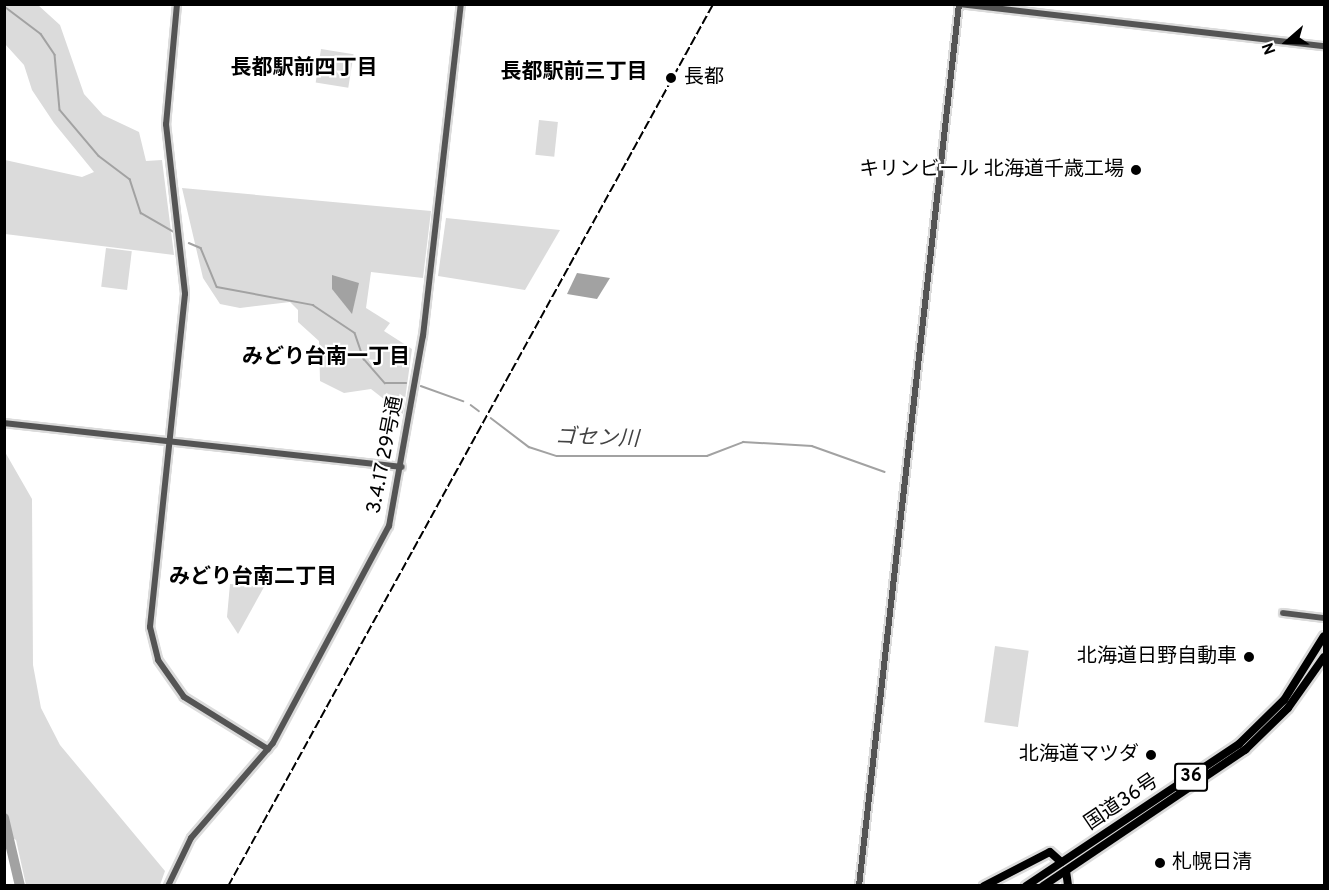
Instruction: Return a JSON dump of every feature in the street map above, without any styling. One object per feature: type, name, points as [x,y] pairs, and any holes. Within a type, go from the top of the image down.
[{"type":"highway","name":"国道36号","points":[[1043,885],[1063,866],[1239,744],[1284,700],[1324,636]]},
{"type":"highway","name":"国道36号","points":[[1026,885],[1063,866],[1245,750],[1288,708],[1324,657]]},
{"type":"highway","points":[[984,885],[1050,852],[1063,866],[1068,885]]},
{"type":"street","points":[[177,4],[166,124],[185,294],[150,602],[156,654],[189,702],[268,749]]},
{"type":"street","name":"3.4.17 29号通","points":[[168,885],[191,838],[268,749],[380,548],[402,467],[431,278],[461,4]]},
{"type":"street","points":[[859,885],[960,4],[1324,46]]},
{"type":"street","points":[[4,423],[402,467]]},
{"type":"street","points":[[1283,614],[1324,618]]},
{"type":"shaded area","points":[[5,4],[38,5],[60,25],[84,94],[103,115],[139,132],[146,161],[162,160],[174,255],[5,234],[5,160],[82,177],[94,172],[54,123],[32,90],[24,65],[5,44]]},
{"type":"shaded area","points":[[321,49],[354,54],[348,88],[316,83]]},
{"type":"shaded area","points":[[539,120],[558,122],[554,157],[535,155]]},
{"type":"shaded area","points":[[182,188],[431,211],[423,278],[371,272],[366,308],[390,323],[384,331],[412,349],[403,414],[371,389],[344,393],[320,381],[319,341],[298,322],[298,310],[290,302],[240,308],[220,304],[203,278]]},
{"type":"shaded area","points":[[446,218],[560,230],[525,290],[438,276]]},
{"type":"shaded area","points":[[106,248],[132,251],[127,290],[101,287]]},
{"type":"shaded area","points":[[577,273],[610,278],[597,299],[567,294]]},
{"type":"shaded area","points":[[332,275],[359,283],[352,314],[332,289]]},
{"type":"shaded area","points":[[5,452],[32,499],[33,665],[41,708],[60,745],[165,871],[160,885],[26,885],[16,840],[5,833]]},
{"type":"shaded area","points":[[230,584],[264,587],[238,634],[227,617]]},
{"type":"shaded area","points":[[995,646],[1029,651],[1018,727],[984,722]]},
{"type":"waterway","name":"ゴセン川","points":[[4,6],[41,34],[55,55],[60,110],[99,156],[130,179],[141,213],[176,233]]},
{"type":"waterway","name":"ゴセン川","points":[[189,243],[201,248],[217,287],[313,305],[355,333],[364,359],[385,383],[406,383]]},
{"type":"waterway","name":"ゴセン川","points":[[421,386],[463,401]]},
{"type":"waterway","name":"ゴセン川","points":[[471,405],[479,411]]},
{"type":"waterway","name":"ゴセン川","points":[[491,418],[529,447],[557,456],[707,456],[743,442],[812,446],[885,472]]},
{"type":"waterway","points":[[4,818],[20,886]]},
{"type":"railway","points":[[228,886],[713,4]]},
{"type":"place","name":"長都","points":[[671,78]]},
{"type":"place","name":"キリンビール 北海道千歳工場","points":[[1136,170]]},
{"type":"place","name":"北海道日野自動車","points":[[1249,657]]},
{"type":"place","name":"北海道マツダ","points":[[1151,755]]},
{"type":"place","name":"札幌日清","points":[[1160,863]]},
{"type":"district","name":"長都駅前四丁目","points":[[304,69]]},
{"type":"district","name":"長都駅前三丁目","points":[[574,73]]},
{"type":"district","name":"みどり台南一丁目","points":[[326,358]]},
{"type":"district","name":"みどり台南二丁目","points":[[253,578]]}]
